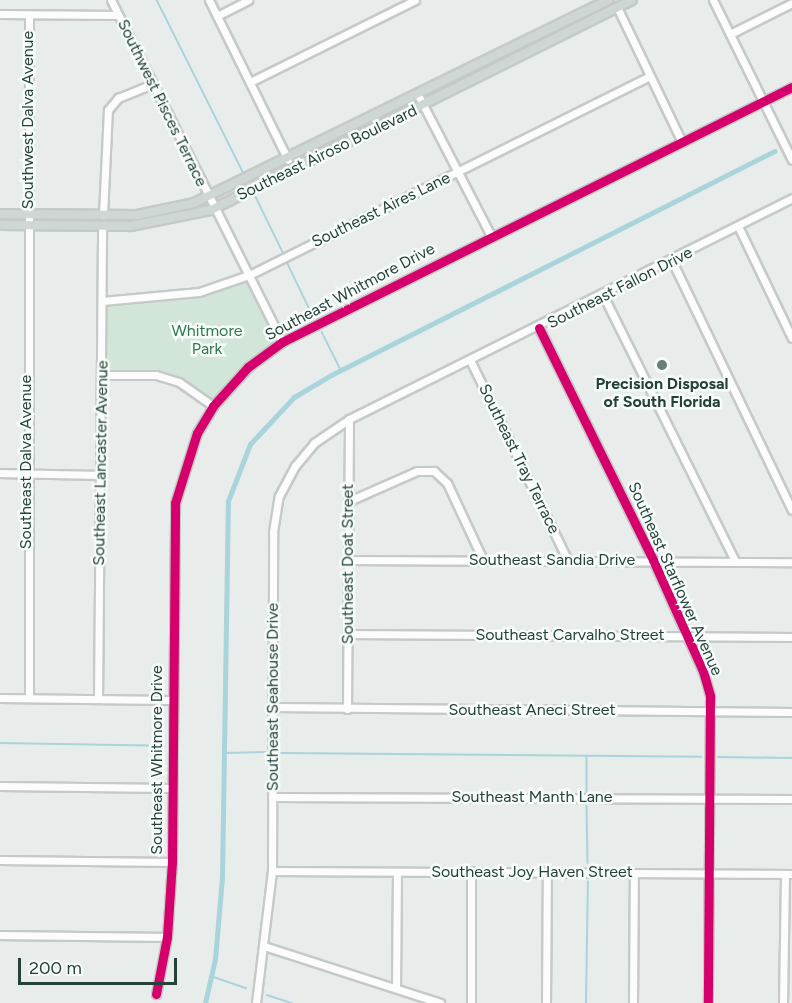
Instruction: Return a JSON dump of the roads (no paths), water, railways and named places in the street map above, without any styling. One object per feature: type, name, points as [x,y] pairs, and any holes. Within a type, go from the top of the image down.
[{"type":"main road","name":"Southeast Airoso Boulevard","points":[[0,214],[154,213],[212,204],[321,143],[609,0]]},
{"type":"main road","name":"Southeast Airoso Boulevard","points":[[0,225],[102,226],[154,223],[212,204],[327,153],[632,0]]},
{"type":"main road","points":[[321,143],[327,153]]},
{"type":"street","name":"Southwest Pisces Terrace","points":[[111,0],[282,342]]},
{"type":"street","points":[[209,0],[288,160]]},
{"type":"street","points":[[217,16],[248,0]]},
{"type":"street","points":[[250,82],[415,0]]},
{"type":"street","points":[[713,0],[792,160]]},
{"type":"street","points":[[730,34],[792,3]]},
{"type":"street","points":[[617,7],[647,77],[682,142]]},
{"type":"street","points":[[0,14],[118,15]]},
{"type":"street","name":"Southwest Dalva Avenue","points":[[27,225],[29,15]]},
{"type":"street","name":"Southeast Aires Lane","points":[[102,301],[200,292],[249,275],[647,77]]},
{"type":"street","points":[[103,215],[108,110],[118,98],[153,84]]},
{"type":"street","name":"Southeast Whitmore Drive","points":[[156,994],[167,937],[172,862],[175,503],[197,433],[213,406],[248,367],[282,342],[792,87]]},
{"type":"street","points":[[418,95],[490,236]]},
{"type":"street","name":"Southeast Fallon Drive","points":[[349,419],[539,328],[739,228],[792,198]]},
{"type":"street","name":"Southeast Dalva Avenue","points":[[27,225],[25,474],[29,698]]},
{"type":"street","name":"Southeast Lancaster Avenue","points":[[98,699],[102,226]]},
{"type":"street","points":[[739,228],[792,339]]},
{"type":"street","points":[[672,261],[792,510]]},
{"type":"street","points":[[603,295],[735,561]]},
{"type":"street","name":"Southeast Starflower Avenue","points":[[539,328],[653,560],[704,671],[711,711],[708,1003]]},
{"type":"street","name":"Southeast Tray Terrace","points":[[470,360],[567,559]]},
{"type":"street","points":[[102,375],[164,377],[179,382],[213,406]]},
{"type":"street","name":"Southeast Doat Street","points":[[347,709],[349,419]]},
{"type":"street","name":"Southeast Seahouse Drive","points":[[256,1003],[267,946],[272,871],[273,532],[279,496],[305,453],[349,419]]},
{"type":"street","points":[[349,501],[429,470],[445,479],[483,560]]},
{"type":"street","points":[[0,474],[100,475]]},
{"type":"street","name":"Southeast Sandia Drive","points":[[347,560],[567,559],[792,562]]},
{"type":"street","name":"Southeast Carvalho Street","points":[[348,634],[792,637]]},
{"type":"street","points":[[0,698],[172,700]]},
{"type":"street","name":"Southeast Aneci Street","points":[[273,707],[792,712]]},
{"type":"street","points":[[0,786],[172,788]]},
{"type":"street","name":"Southeast Manth Lane","points":[[272,797],[792,799]]},
{"type":"street","points":[[0,860],[172,862]]},
{"type":"street","name":"Southeast Joy Haven Street","points":[[272,871],[788,874]]},
{"type":"street","points":[[396,988],[397,872]]},
{"type":"street","points":[[471,872],[471,1003]]},
{"type":"street","points":[[546,1003],[547,873]]},
{"type":"street","points":[[633,1003],[634,873]]},
{"type":"street","points":[[783,1003],[788,874]]},
{"type":"street","points":[[0,935],[167,937]]},
{"type":"street","points":[[267,946],[440,1003]]},
{"type":"waterway","points":[[157,0],[243,172]]},
{"type":"waterway","points":[[205,1003],[215,959],[222,878],[228,501],[250,444],[294,397],[331,375],[775,151]]},
{"type":"waterway","points":[[256,197],[283,252]]},
{"type":"waterway","points":[[288,264],[314,318]]},
{"type":"waterway","points":[[322,332],[341,370]]},
{"type":"waterway","points":[[0,743],[164,746]]},
{"type":"waterway","points":[[224,753],[265,752]]},
{"type":"waterway","points":[[280,753],[701,757]]},
{"type":"waterway","points":[[587,757],[587,792]]},
{"type":"waterway","points":[[718,757],[792,758]]},
{"type":"waterway","points":[[587,805],[588,863]]},
{"type":"waterway","points":[[586,1003],[588,882]]},
{"type":"waterway","points":[[211,976],[246,988]]},
{"type":"waterway","points":[[267,995],[292,1003]]},
{"type":"place","name":"Precision Disposal of South Florida","points":[[662,365]]},
{"type":"park label","name":"Whitmore Park","points":[[207,340]]}]
